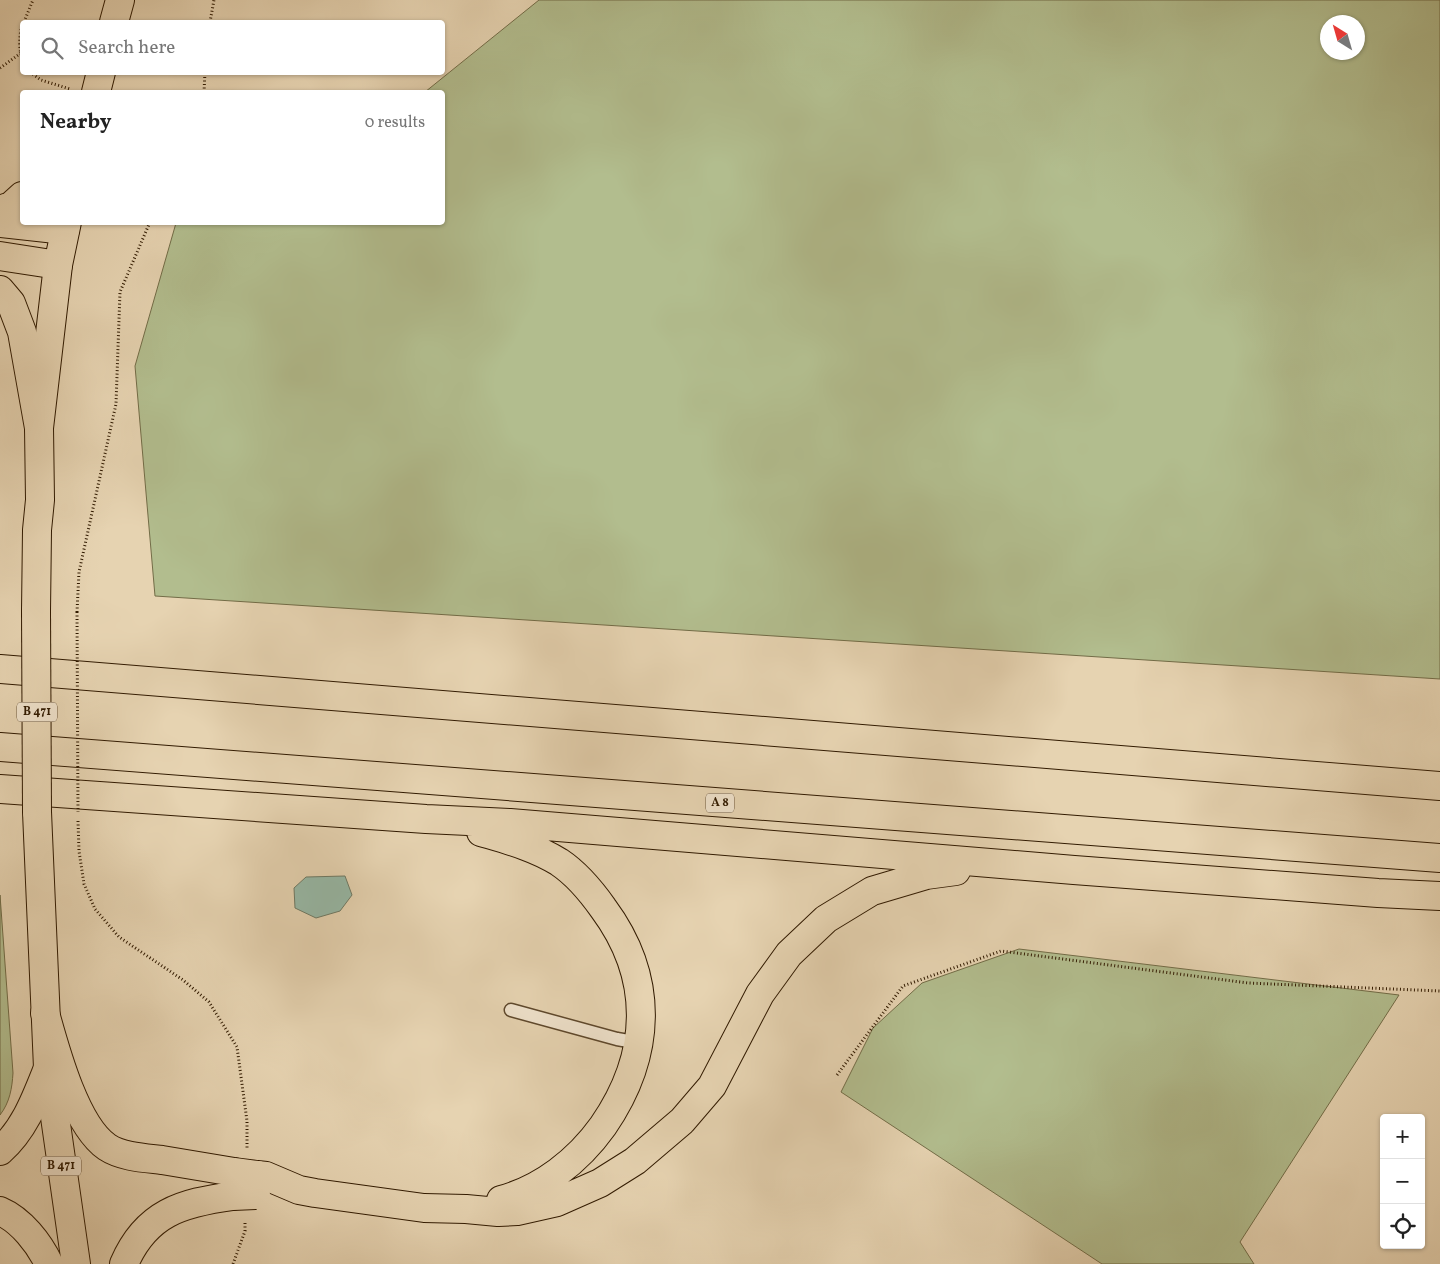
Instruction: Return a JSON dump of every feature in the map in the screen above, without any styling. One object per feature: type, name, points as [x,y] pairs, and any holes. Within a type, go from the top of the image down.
[{"type":"main road","points":[[115,20],[120,0]]},
{"type":"main road","points":[[86,90],[98,75]]},
{"type":"main road","points":[[0,210],[11,206],[20,198]]},
{"type":"main road","points":[[0,223],[20,224]]},
{"type":"main road","points":[[44,225],[66,226]]},
{"type":"main road","name":"B 471","points":[[66,226],[58,265],[39,428],[40,500],[37,530],[36,611],[37,812],[48,1068],[76,1264]]},
{"type":"main road","points":[[0,256],[58,265]]},
{"type":"main road","points":[[0,290],[11,303],[22,332],[39,428]]},
{"type":"main road","points":[[0,669],[1440,786]]},
{"type":"main road","name":"A 8","points":[[0,747],[1440,858]]},
{"type":"main road","points":[[0,789],[520,824],[1015,865],[1440,896]]},
{"type":"main road","points":[[426,819],[464,827],[528,846],[559,862],[588,887],[612,920],[630,954],[640,996],[640,1043],[630,1078],[617,1106],[592,1141],[556,1174],[528,1191],[466,1209]]},
{"type":"main road","points":[[45,1013],[60,1064],[82,1116],[107,1147],[127,1155],[299,1190],[424,1208],[517,1212],[557,1202],[600,1184],[635,1161],[682,1121],[712,1086],[766,986],[789,954],[826,919],[872,891],[926,874],[1015,865]]},
{"type":"main road","points":[[0,1151],[17,1131],[34,1106],[48,1068]]},
{"type":"main road","points":[[124,1264],[135,1241],[164,1214],[186,1204],[207,1199],[245,1178]]},
{"type":"main road","points":[[0,1211],[26,1230],[44,1254],[48,1264]]},
{"type":"lane","points":[[511,1010],[617,1039],[640,1043]]},
{"type":"path","points":[[25,20],[33,0]]},
{"type":"path","points":[[210,20],[214,0]]},
{"type":"path","points":[[0,68],[20,54]]},
{"type":"path","points":[[34,75],[41,80],[81,90]]},
{"type":"path","points":[[204,90],[205,75]]},
{"type":"path","points":[[149,225],[120,292],[116,404],[79,572],[76,612],[78,851],[84,884],[95,909],[119,936],[183,980],[209,1002],[237,1047],[248,1121],[245,1178]]},
{"type":"path","points":[[837,1075],[903,986],[1001,951],[1248,983],[1440,991]]},
{"type":"path","points":[[234,1264],[245,1231],[245,1221]]},
{"type":"shaded area","points":[[539,0],[1440,0],[1440,679],[155,596],[135,366],[175,225],[445,225],[445,90],[427,90]]},
{"type":"shaded area","points":[[345,876],[352,895],[340,911],[316,918],[295,908],[294,888],[306,877]]},
{"type":"shaded area","points":[[0,895],[13,1073],[10,1095],[0,1115]]},
{"type":"shaded area","points":[[1019,949],[1399,995],[1240,1242],[1254,1264],[1102,1264],[841,1092],[873,1028],[922,983]]}]
